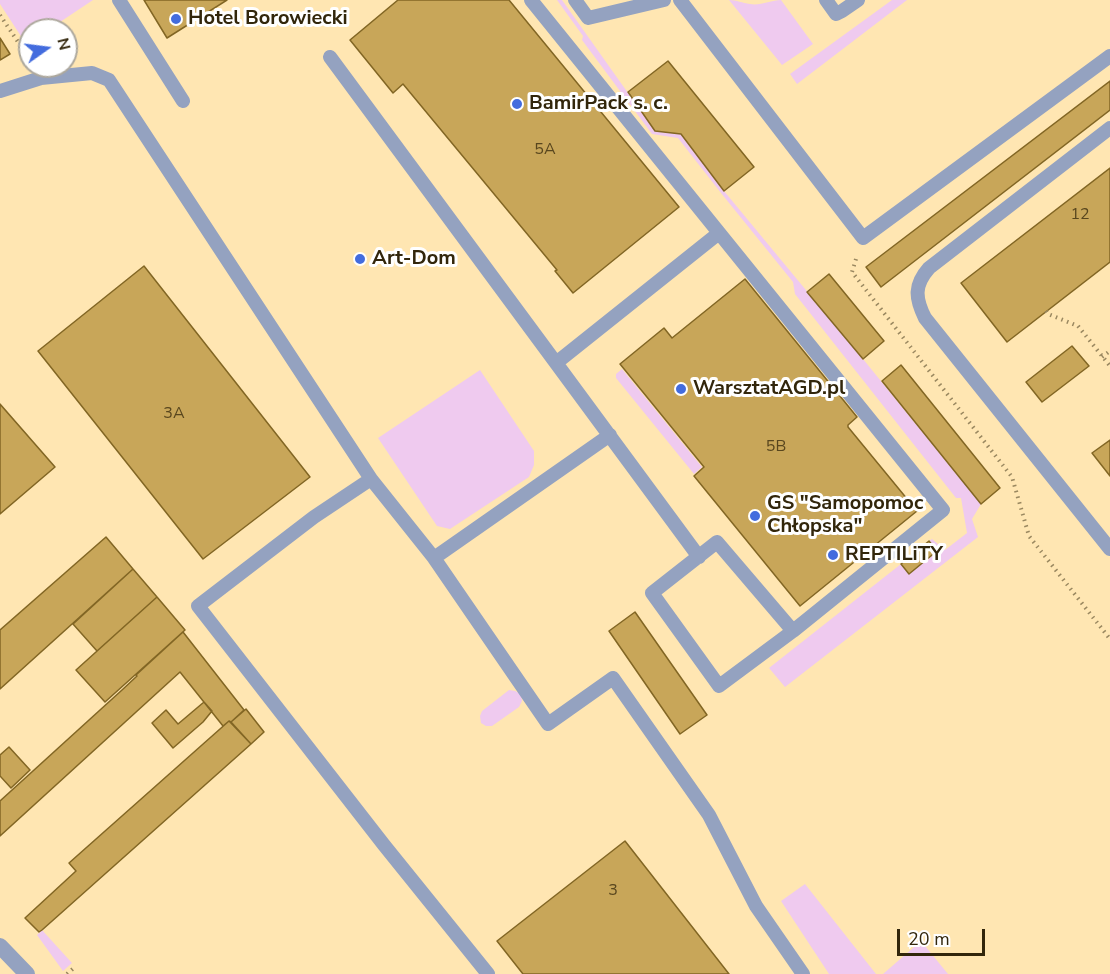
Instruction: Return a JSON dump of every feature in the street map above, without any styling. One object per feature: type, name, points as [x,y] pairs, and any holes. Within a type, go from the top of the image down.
[{"type":"street","points":[[0,946],[27,974]]},
{"type":"lane","points":[[119,0],[183,101]]},
{"type":"lane","points":[[531,0],[943,510],[793,631],[718,686],[652,593],[717,542],[793,631]]},
{"type":"lane","points":[[575,0],[588,18],[664,0]]},
{"type":"lane","points":[[680,0],[863,238],[1110,56]]},
{"type":"lane","points":[[826,0],[836,14],[858,0]]},
{"type":"lane","points":[[330,57],[699,557]]},
{"type":"lane","points":[[0,91],[41,78],[92,73],[109,80],[371,479],[434,558],[548,724],[613,678],[709,815],[756,906],[803,974]]},
{"type":"lane","points":[[1110,128],[929,268],[922,275],[918,285],[920,307],[925,318],[1110,549]]},
{"type":"lane","points":[[556,363],[719,233]]},
{"type":"lane","points":[[434,558],[610,435]]},
{"type":"lane","points":[[371,479],[314,517],[198,606],[391,854],[488,974]]},
{"type":"path","points":[[0,15],[18,42]]},
{"type":"path","points":[[863,238],[852,272],[1012,477],[1029,536],[1110,639]]},
{"type":"path","points":[[1046,311],[1048,314],[1078,326],[1110,366]]},
{"type":"path","points":[[1102,357],[1110,351]]},
{"type":"path","points":[[67,974],[75,967]]},
{"type":"shaded area","points":[[0,0],[93,0],[66,18],[18,18],[18,32],[0,4]]},
{"type":"shaded area","points":[[557,0],[562,0],[655,131],[681,134],[724,191],[981,504],[972,519],[978,537],[785,687],[769,668],[901,564],[909,574],[937,552],[929,541],[932,539],[945,550],[967,533],[961,498],[956,498],[795,294],[793,282],[678,138],[652,134],[582,40],[583,36]]},
{"type":"shaded area","points":[[729,0],[747,4],[762,4],[781,0],[813,44],[782,65]]},
{"type":"shaded area","points":[[892,0],[907,0],[797,84],[790,74]]},
{"type":"shaded area","points":[[622,369],[702,467],[694,474],[616,378],[616,374]]},
{"type":"shaded area","points":[[480,370],[534,451],[534,465],[529,477],[450,529],[437,526],[378,438]]},
{"type":"shaded area","points":[[509,690],[521,694],[522,701],[519,707],[492,726],[481,723],[482,711]]},
{"type":"shaded area","points":[[805,884],[876,974],[829,974],[781,901]]},
{"type":"shaded area","points":[[42,930],[72,963],[63,971],[37,935]]},
{"type":"shaded area","points":[[921,941],[948,974],[883,974]]},
{"type":"building","name":"Hotel Borowiecki","points":[[144,0],[227,0],[167,38]]},
{"type":"building","points":[[398,0],[509,0],[679,207],[573,293],[555,271],[557,270],[403,84],[393,93],[350,40]]},
{"type":"building","points":[[0,38],[10,54],[0,60]]},
{"type":"building","points":[[668,61],[754,167],[724,191],[681,134],[655,131],[628,92]]},
{"type":"building","points":[[1110,81],[1110,110],[881,287],[866,267]]},
{"type":"building","points":[[1110,168],[1110,262],[1007,342],[961,283]]},
{"type":"building","points":[[144,266],[310,477],[203,559],[38,351]]},
{"type":"building","points":[[829,274],[884,341],[863,359],[807,292]]},
{"type":"building","points":[[745,279],[857,417],[848,427],[917,511],[800,606],[694,476],[704,467],[620,364],[664,328],[672,338]]},
{"type":"building","points":[[1072,346],[1089,366],[1042,402],[1026,382]]},
{"type":"building","points":[[901,365],[1000,488],[981,504],[882,381]]},
{"type":"building","points":[[0,404],[55,467],[0,514]]},
{"type":"building","points":[[1110,440],[1110,476],[1092,453]]},
{"type":"building","points":[[106,537],[133,569],[0,689],[0,630]]},
{"type":"building","points":[[929,541],[937,551],[909,574],[901,564]]},
{"type":"building","points":[[133,569],[157,597],[97,651],[73,624]]},
{"type":"building","points":[[157,597],[185,630],[105,702],[76,670]]},
{"type":"building","points":[[635,612],[707,715],[680,734],[609,631]]},
{"type":"building","points":[[183,632],[244,710],[223,726],[180,672],[0,836],[0,801]]},
{"type":"building","points":[[204,702],[212,711],[173,748],[152,723],[166,710],[178,724]]},
{"type":"building","points":[[246,709],[264,732],[251,744],[231,722]]},
{"type":"building","points":[[229,721],[251,744],[39,932],[25,918],[76,871],[69,863]]},
{"type":"building","points":[[9,747],[30,770],[11,788],[0,776],[0,755]]},
{"type":"building","points":[[625,841],[729,974],[523,974],[497,941]]},
{"type":"place","name":"Hotel Borowiecki","points":[[176,19]]},
{"type":"place","name":"BamirPack s. c.","points":[[517,104]]},
{"type":"place","name":"Art-Dom","points":[[360,259]]},
{"type":"place","name":"WarsztatAGD.pl","points":[[681,389]]},
{"type":"place","name":"GS \"Samopomoc Chłopska\"","points":[[755,516]]},
{"type":"place","name":"REPTILiTY","points":[[833,555]]}]
